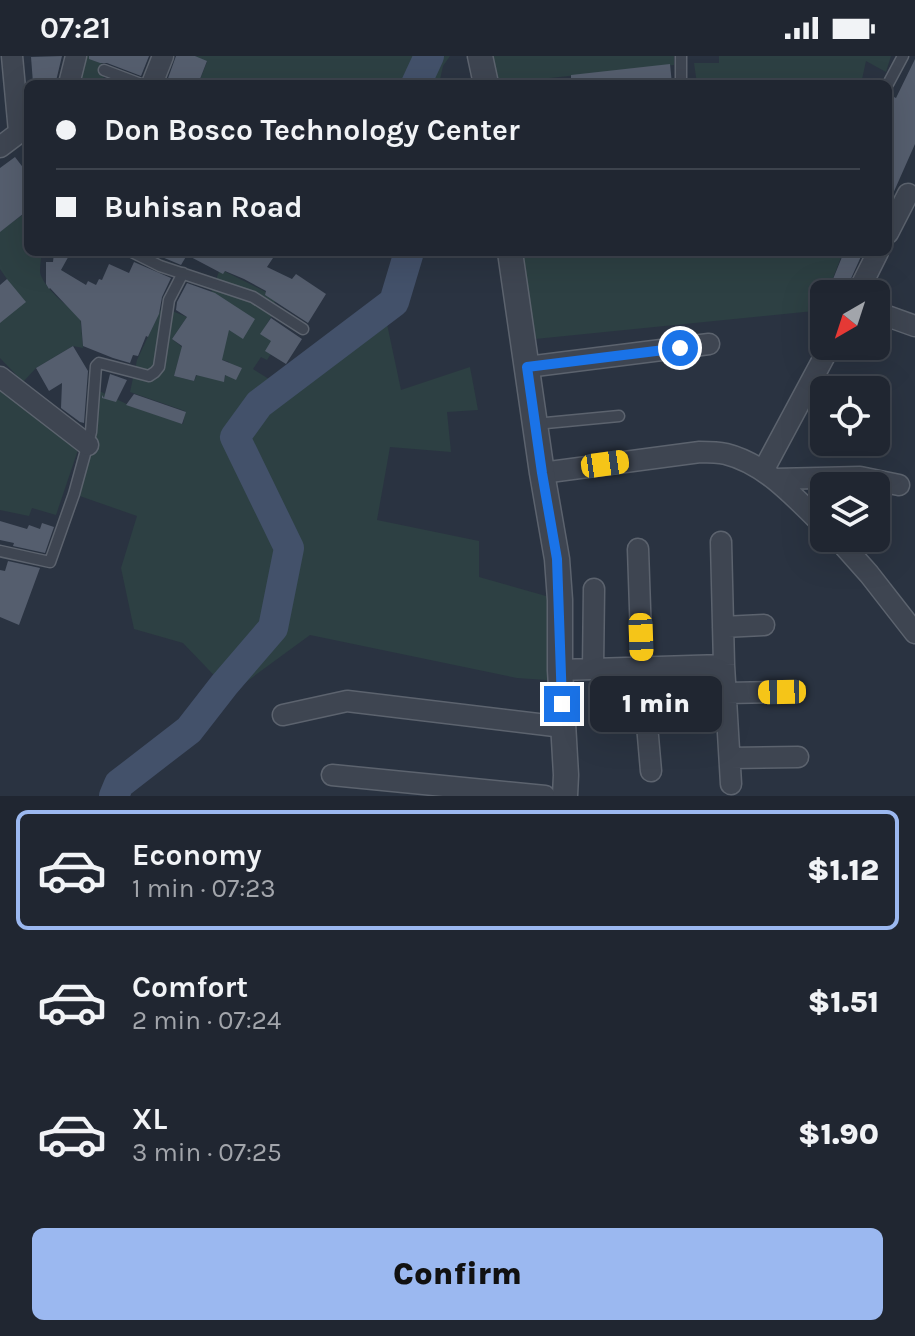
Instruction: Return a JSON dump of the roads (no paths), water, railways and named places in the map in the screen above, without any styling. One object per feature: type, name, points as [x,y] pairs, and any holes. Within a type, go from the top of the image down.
[{"type":"street","points":[[0,147],[24,129],[12,56]]},
{"type":"street","points":[[70,80],[76,56]]},
{"type":"street","points":[[154,80],[163,56]]},
{"type":"street","points":[[480,56],[485,80]]},
{"type":"street","points":[[892,225],[908,194]]},
{"type":"street","points":[[511,256],[557,559],[565,796]]},
{"type":"street","points":[[864,280],[876,256]]},
{"type":"street","points":[[890,317],[915,326]]},
{"type":"street","points":[[527,367],[709,344]]},
{"type":"street","points":[[769,475],[823,360]]},
{"type":"street","points":[[0,377],[88,445]]},
{"type":"street","points":[[542,473],[700,452],[723,454],[742,460],[769,475],[810,513]]},
{"type":"street","points":[[769,475],[860,477],[899,485]]},
{"type":"street","points":[[721,542],[731,784]]},
{"type":"street","points":[[638,549],[642,667],[651,771]]},
{"type":"street","points":[[849,552],[915,633]]},
{"type":"street","points":[[593,668],[594,589]]},
{"type":"street","points":[[723,627],[764,625]]},
{"type":"street","points":[[560,670],[724,665]]},
{"type":"street","points":[[726,693],[782,692]]},
{"type":"street","points":[[283,715],[347,701],[563,727]]},
{"type":"street","points":[[730,758],[798,757]]},
{"type":"street","points":[[332,775],[545,796]]},
{"type":"lane","points":[[681,56],[681,80]]},
{"type":"lane","points":[[890,80],[903,56]]},
{"type":"lane","points":[[104,70],[130,80]]},
{"type":"lane","points":[[140,256],[160,266],[253,297],[303,329]]},
{"type":"lane","points":[[0,551],[50,562],[88,445],[96,366],[99,363],[149,376],[155,372],[159,367],[169,300],[183,273]]},
{"type":"lane","points":[[536,422],[619,416]]},
{"type":"waterway","points":[[418,80],[429,56]]},
{"type":"waterway","points":[[114,796],[119,784],[189,730],[273,628],[289,548],[235,437],[259,404],[394,302],[408,256]]}]
